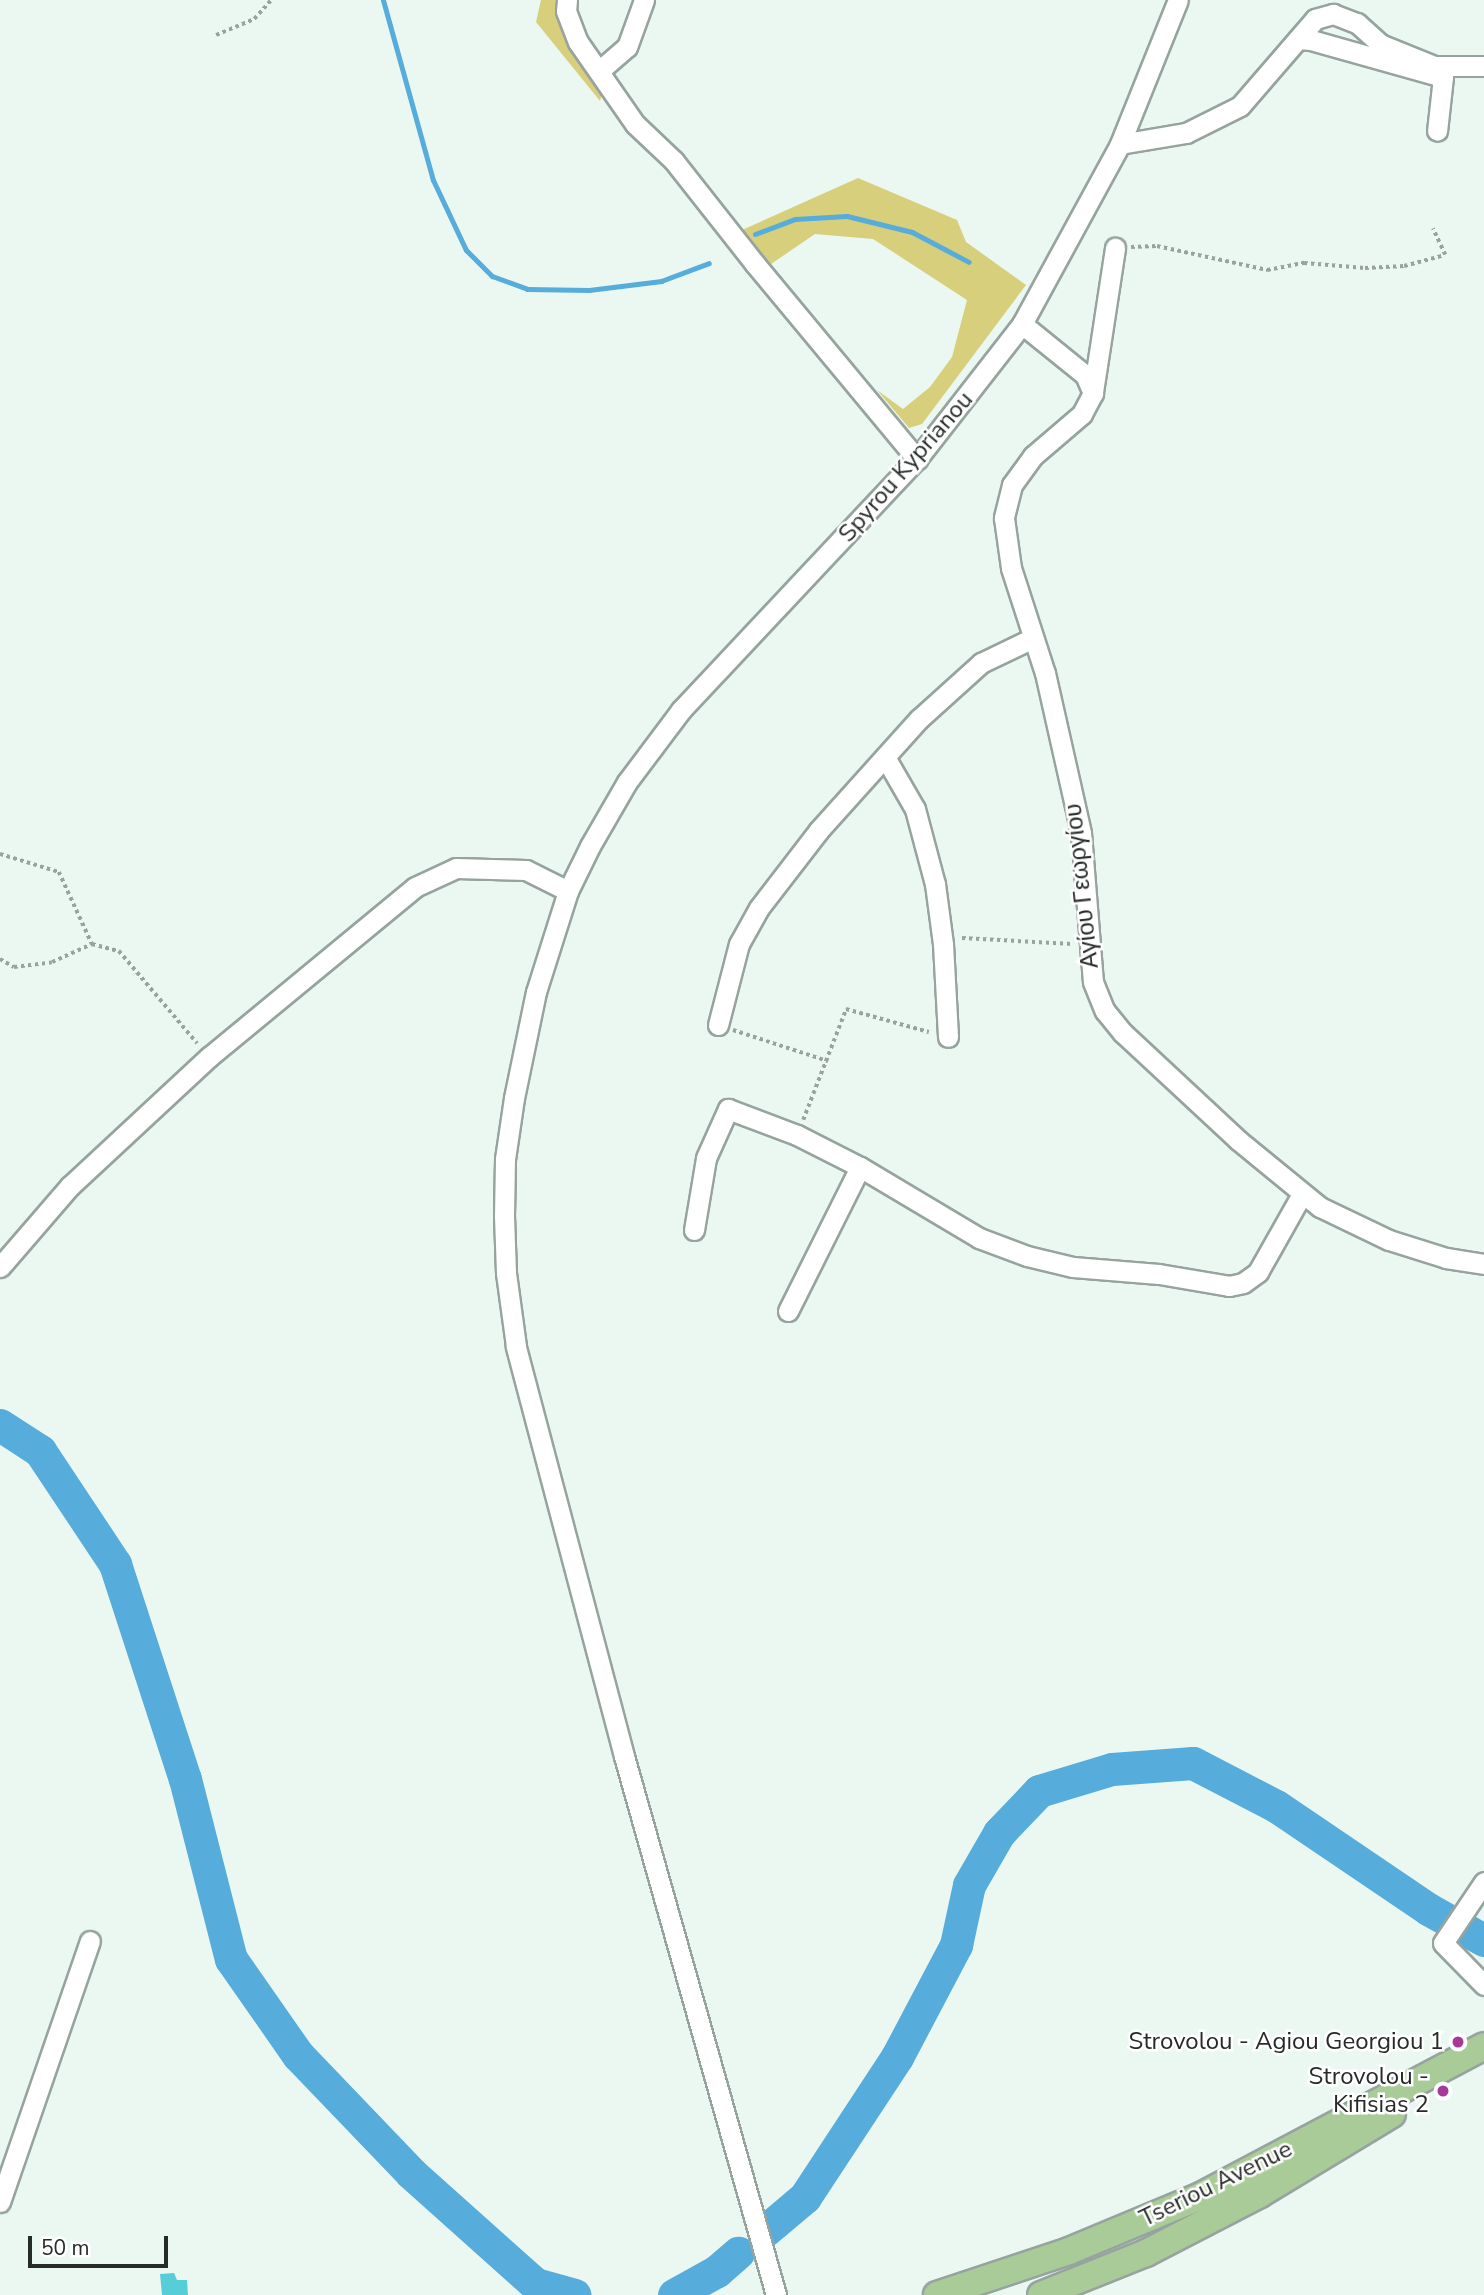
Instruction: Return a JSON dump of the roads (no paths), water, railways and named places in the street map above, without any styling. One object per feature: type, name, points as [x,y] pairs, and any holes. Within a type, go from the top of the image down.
[{"type":"main road","points":[[1041,2295],[1072,2285],[1146,2253],[1260,2193],[1374,2126],[1477,2054]]},
{"type":"main road","name":"Tseriou Avenue","points":[[937,2295],[1069,2251],[1201,2196],[1477,2054]]},
{"type":"street","points":[[567,0],[566,11],[578,42],[635,124],[674,161],[755,264],[917,459]]},
{"type":"street","points":[[599,71],[627,47],[644,0]]},
{"type":"street","name":"Spyrou Kyprianou","points":[[776,2295],[624,1756],[516,1346],[506,1273],[505,1158],[526,1033],[547,951],[568,891],[627,782],[681,710],[917,459],[1022,324],[1120,144],[1178,0]]},
{"type":"street","points":[[1120,144],[1185,134],[1241,106],[1315,19],[1333,14],[1357,23],[1380,44],[1434,66],[1484,66]]},
{"type":"street","points":[[1298,39],[1311,40],[1443,78],[1437,131]]},
{"type":"street","points":[[1093,393],[1115,248]]},
{"type":"street","points":[[1022,324],[1085,375],[1093,393]]},
{"type":"street","name":"Αγίου Γεωργίου","points":[[1093,393],[1082,414],[1033,456],[1012,485],[1004,518],[1011,568],[1045,673],[1081,833],[1093,982],[1105,1011],[1123,1033],[1238,1140],[1320,1207],[1389,1240],[1446,1258],[1484,1264]]},
{"type":"street","points":[[718,1025],[739,944],[759,908],[819,830],[919,719],[981,663],[1033,638]]},
{"type":"street","points":[[885,757],[915,809],[935,884],[942,937],[948,1037]]},
{"type":"street","points":[[0,1267],[70,1186],[209,1057],[415,887],[456,868],[503,869],[526,870],[568,891]]},
{"type":"street","points":[[694,1230],[706,1158],[728,1109],[797,1135],[860,1167],[979,1238],[1027,1256],[1073,1267],[1158,1274],[1229,1286],[1243,1283],[1258,1272],[1302,1194]]},
{"type":"street","points":[[788,1311],[860,1167]]},
{"type":"street","points":[[1484,1882],[1443,1943],[1484,1986]]},
{"type":"street","points":[[0,2202],[90,1941]]},
{"type":"waterway","points":[[383,0],[433,180],[466,250],[492,276],[527,289],[589,290],[661,281],[709,263]]},
{"type":"waterway","points":[[755,234],[795,219],[847,216],[912,232],[969,262]]},
{"type":"waterway","points":[[0,1425],[40,1451],[115,1564],[185,1779],[231,1959],[298,2055],[411,2173],[535,2284],[575,2295]]},
{"type":"waterway","points":[[766,2230],[805,2197],[897,2057],[956,1945],[969,1885],[999,1833],[1039,1791],[1112,1769],[1193,1763],[1276,1806],[1428,1909],[1484,1940]]},
{"type":"waterway","points":[[674,2295],[717,2271],[738,2253]]},
{"type":"place","name":"Strovolou - Agiou Georgiou 1","points":[[1458,2042]]},
{"type":"place","name":"Strovolou - Kifisias 2","points":[[1443,2091]]}]
